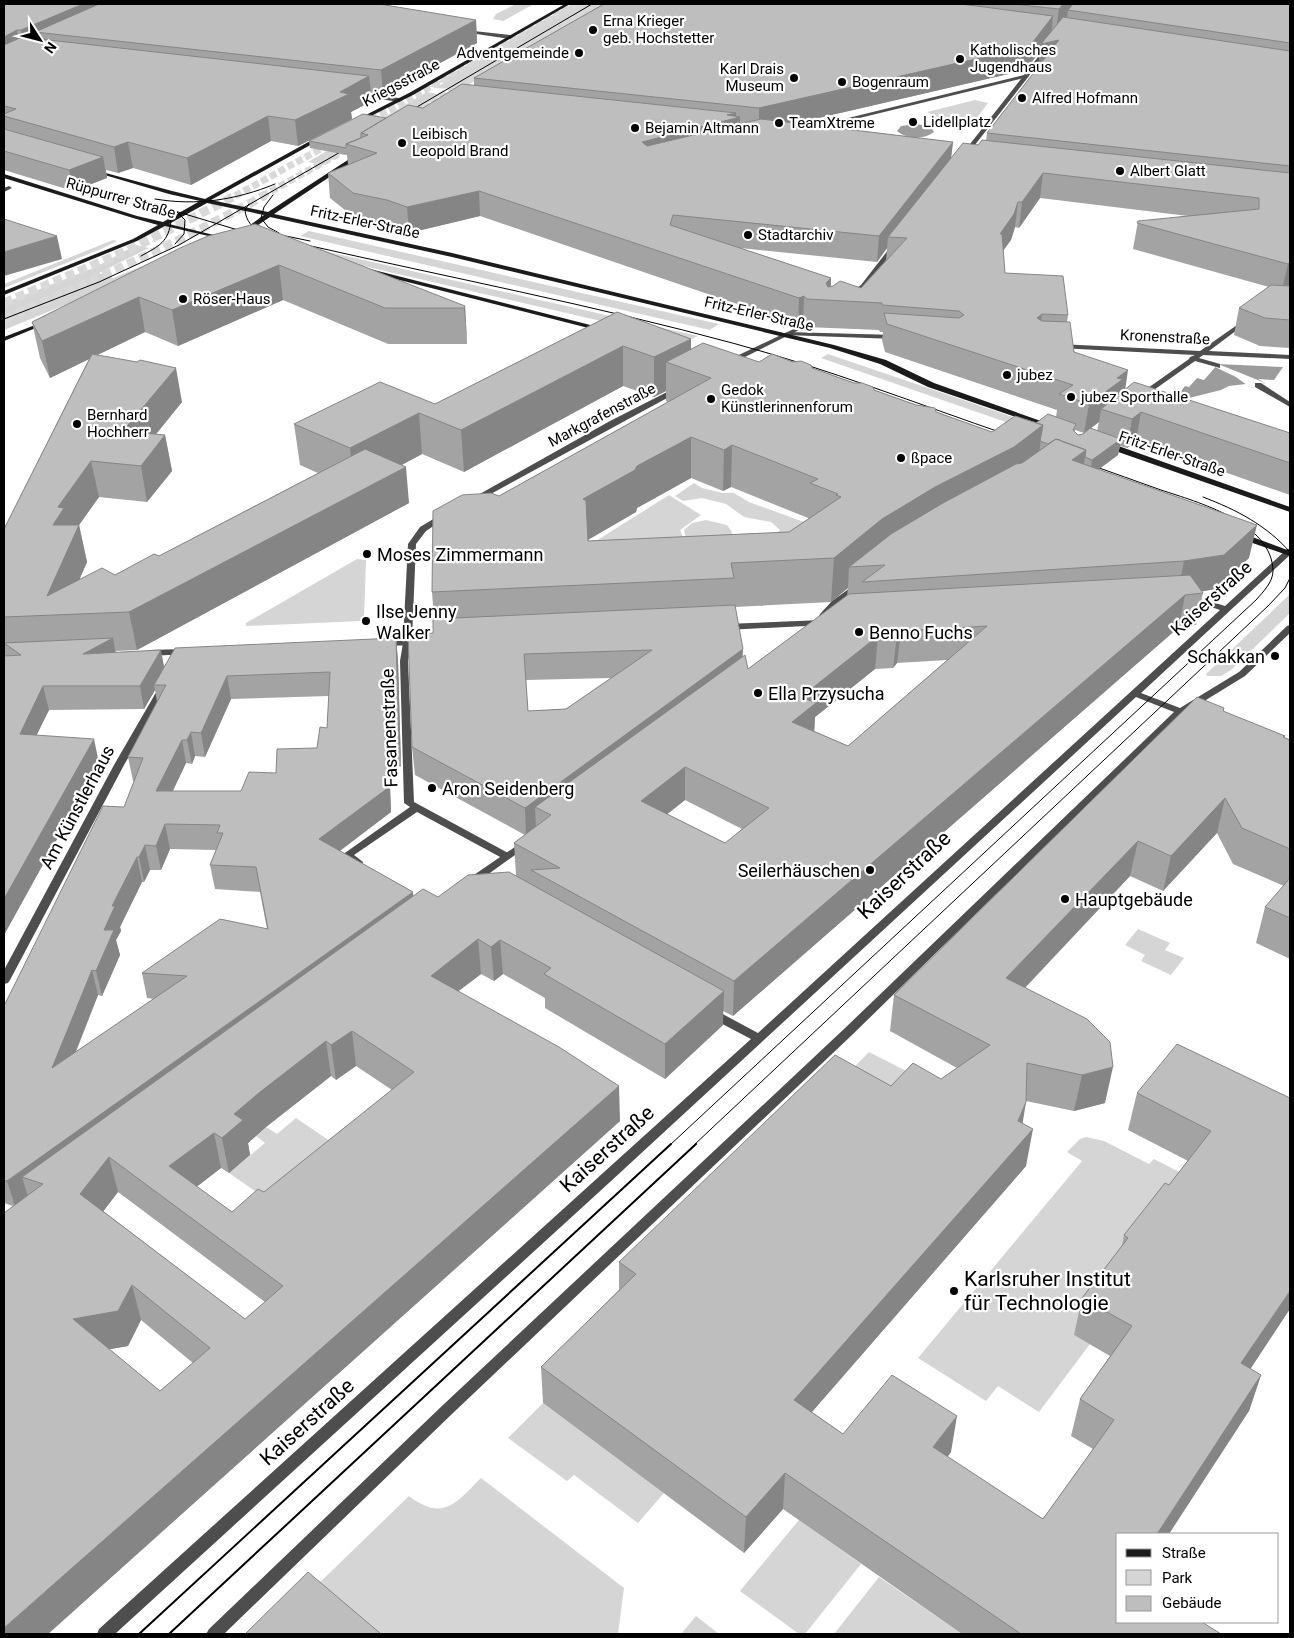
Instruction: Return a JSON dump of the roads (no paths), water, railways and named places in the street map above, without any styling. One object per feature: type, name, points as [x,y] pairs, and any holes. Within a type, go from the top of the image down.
[{"type":"main road","name":"Kriegsstraße","points":[[347,125],[399,100],[568,4]]},
{"type":"main road","points":[[4,293],[104,253],[164,224],[331,132]]},
{"type":"main road","points":[[222,247],[363,153]]},
{"type":"main road","name":"Rüppurrer Straße","points":[[89,169],[205,201]]},
{"type":"main road","name":"Rüppurrer Straße","points":[[4,176],[164,224],[233,240]]},
{"type":"main road","name":"Fritz-Erler-Straße","points":[[205,201],[266,216],[452,255],[787,334],[883,362],[931,385],[1063,430]]},
{"type":"main road","points":[[365,270],[610,332]]},
{"type":"main road","points":[[4,339],[53,320]]},
{"type":"main road","points":[[726,361],[740,363]]},
{"type":"main road","name":"Fritz-Erler-Straße","points":[[1101,443],[1290,510]]},
{"type":"main road","points":[[1229,532],[1289,553]]},
{"type":"street","points":[[455,29],[510,38]]},
{"type":"street","points":[[971,160],[959,159],[1051,43]]},
{"type":"street","points":[[796,131],[1026,76]]},
{"type":"street","points":[[349,94],[399,100]]},
{"type":"street","points":[[843,301],[863,286],[899,239]]},
{"type":"street","points":[[1135,402],[1200,352],[1252,316]]},
{"type":"street","points":[[726,361],[802,326]]},
{"type":"street","points":[[787,334],[902,338]]},
{"type":"street","name":"Kronenstraße","points":[[1048,346],[1290,357]]},
{"type":"street","points":[[1192,358],[1217,366]]},
{"type":"street","points":[[1258,385],[1290,405]]},
{"type":"street","name":"Markgrafenstraße","points":[[407,643],[411,550],[419,533],[458,508],[685,386]]},
{"type":"street","name":"Kaiserstraße","points":[[104,1634],[1289,553]]},
{"type":"street","points":[[804,634],[823,623],[835,603],[868,578]]},
{"type":"street","points":[[1181,602],[1206,602],[1226,609]]},
{"type":"street","points":[[715,628],[823,623]]},
{"type":"street","points":[[214,1634],[441,1416],[848,1032],[1058,826],[1181,711],[1242,674],[1290,628]]},
{"type":"street","points":[[378,644],[427,642]]},
{"type":"street","name":"Fasanenstraße","points":[[407,643],[404,661],[409,803],[417,807]]},
{"type":"street","points":[[137,654],[186,654]]},
{"type":"street","name":"Am Künstlerhaus","points":[[4,980],[119,765],[166,684]]},
{"type":"street","points":[[1134,693],[1192,716]]},
{"type":"street","points":[[364,865],[347,856],[417,807],[506,856]]},
{"type":"street","points":[[460,890],[479,882],[506,856],[538,834]]},
{"type":"street","points":[[705,1009],[759,1038]]},
{"type":"tunnel","points":[[363,125],[576,4]]},
{"type":"tunnel","points":[[405,116],[598,4]]},
{"type":"tunnel","points":[[235,196],[333,142]]},
{"type":"tunnel","points":[[262,196],[353,146]]},
{"type":"tunnel","points":[[4,303],[131,249],[237,195]]},
{"type":"tunnel","points":[[4,319],[136,260],[201,229],[265,195]]},
{"type":"tram line","points":[[405,114],[592,4]]},
{"type":"tram line","points":[[248,205],[349,147]]},
{"type":"tram line","points":[[75,181],[216,223]]},
{"type":"tram line","points":[[155,199],[201,202],[231,198],[275,184]]},
{"type":"tram line","points":[[273,195],[264,207],[261,218],[268,227],[279,233]]},
{"type":"tram line","points":[[216,223],[248,205]]},
{"type":"tram line","points":[[248,205],[245,210],[248,221],[261,233]]},
{"type":"tram line","points":[[141,256],[158,246],[168,234],[171,220],[156,208]]},
{"type":"tram line","points":[[175,244],[184,234],[185,220],[177,212]]},
{"type":"tram line","points":[[4,319],[99,282],[179,245],[216,223]]},
{"type":"tram line","points":[[216,223],[248,233]]},
{"type":"tram line","points":[[271,233],[310,241]]},
{"type":"tram line","points":[[302,244],[574,304],[736,344],[839,376],[1008,435]]},
{"type":"tram line","points":[[670,1145],[1256,600],[1269,583],[1273,575],[1269,554],[1260,539],[1247,527],[1212,508],[1088,464]]},
{"type":"tram line","points":[[1203,497],[1228,507],[1250,519],[1281,542],[1290,552]]},
{"type":"tram line","points":[[694,1145],[1268,606],[1285,588],[1290,578]]},
{"type":"tram line","points":[[139,1634],[671,1144]]},
{"type":"tram line","points":[[169,1634],[696,1144]]},
{"type":"place","name":"Erna Krieger geb. Hochstetter","points":[[593,30]]},
{"type":"place","name":"Adventgemeinde","points":[[579,53]]},
{"type":"place","name":"Katholisches Jugendhaus","points":[[960,59]]},
{"type":"place","name":"Karl Drais Museum","points":[[794,78]]},
{"type":"place","name":"Bogenraum","points":[[842,82]]},
{"type":"place","name":"Alfred Hofmann","points":[[1022,98]]},
{"type":"place","name":"Lidellplatz","points":[[913,122]]},
{"type":"place","name":"TeamXtreme","points":[[779,123]]},
{"type":"place","name":"Bejamin Altmann","points":[[635,128]]},
{"type":"place","name":"Leibisch Leopold Brand","points":[[402,143]]},
{"type":"place","name":"Albert Glatt","points":[[1120,171]]},
{"type":"place","name":"Stadtarchiv","points":[[748,235]]},
{"type":"place","name":"Röser-Haus","points":[[183,299]]},
{"type":"place","name":"jubez","points":[[1007,375]]},
{"type":"place","name":"jubez Sporthalle","points":[[1071,397]]},
{"type":"place","name":"Gedok Künstlerinnenforum","points":[[711,399]]},
{"type":"place","name":"Bernhard Hochherr","points":[[77,424]]},
{"type":"place","name":"ßpace","points":[[901,458]]},
{"type":"place","name":"Moses Zimmermann","points":[[367,554]]},
{"type":"place","name":"Ilse Jenny Walker","points":[[366,621]]},
{"type":"place","name":"Benno Fuchs","points":[[859,632]]},
{"type":"place","name":"Schakkan","points":[[1275,656]]},
{"type":"place","name":"Ella Przysucha","points":[[758,693]]},
{"type":"place","name":"Aron Seidenberg","points":[[432,788]]},
{"type":"place","name":"Seilerhäuschen","points":[[870,870]]},
{"type":"place","name":"Hauptgebäude","points":[[1065,899]]},
{"type":"place","name":"Karlsruher Institut für Technologie","points":[[954,1291]]}]
